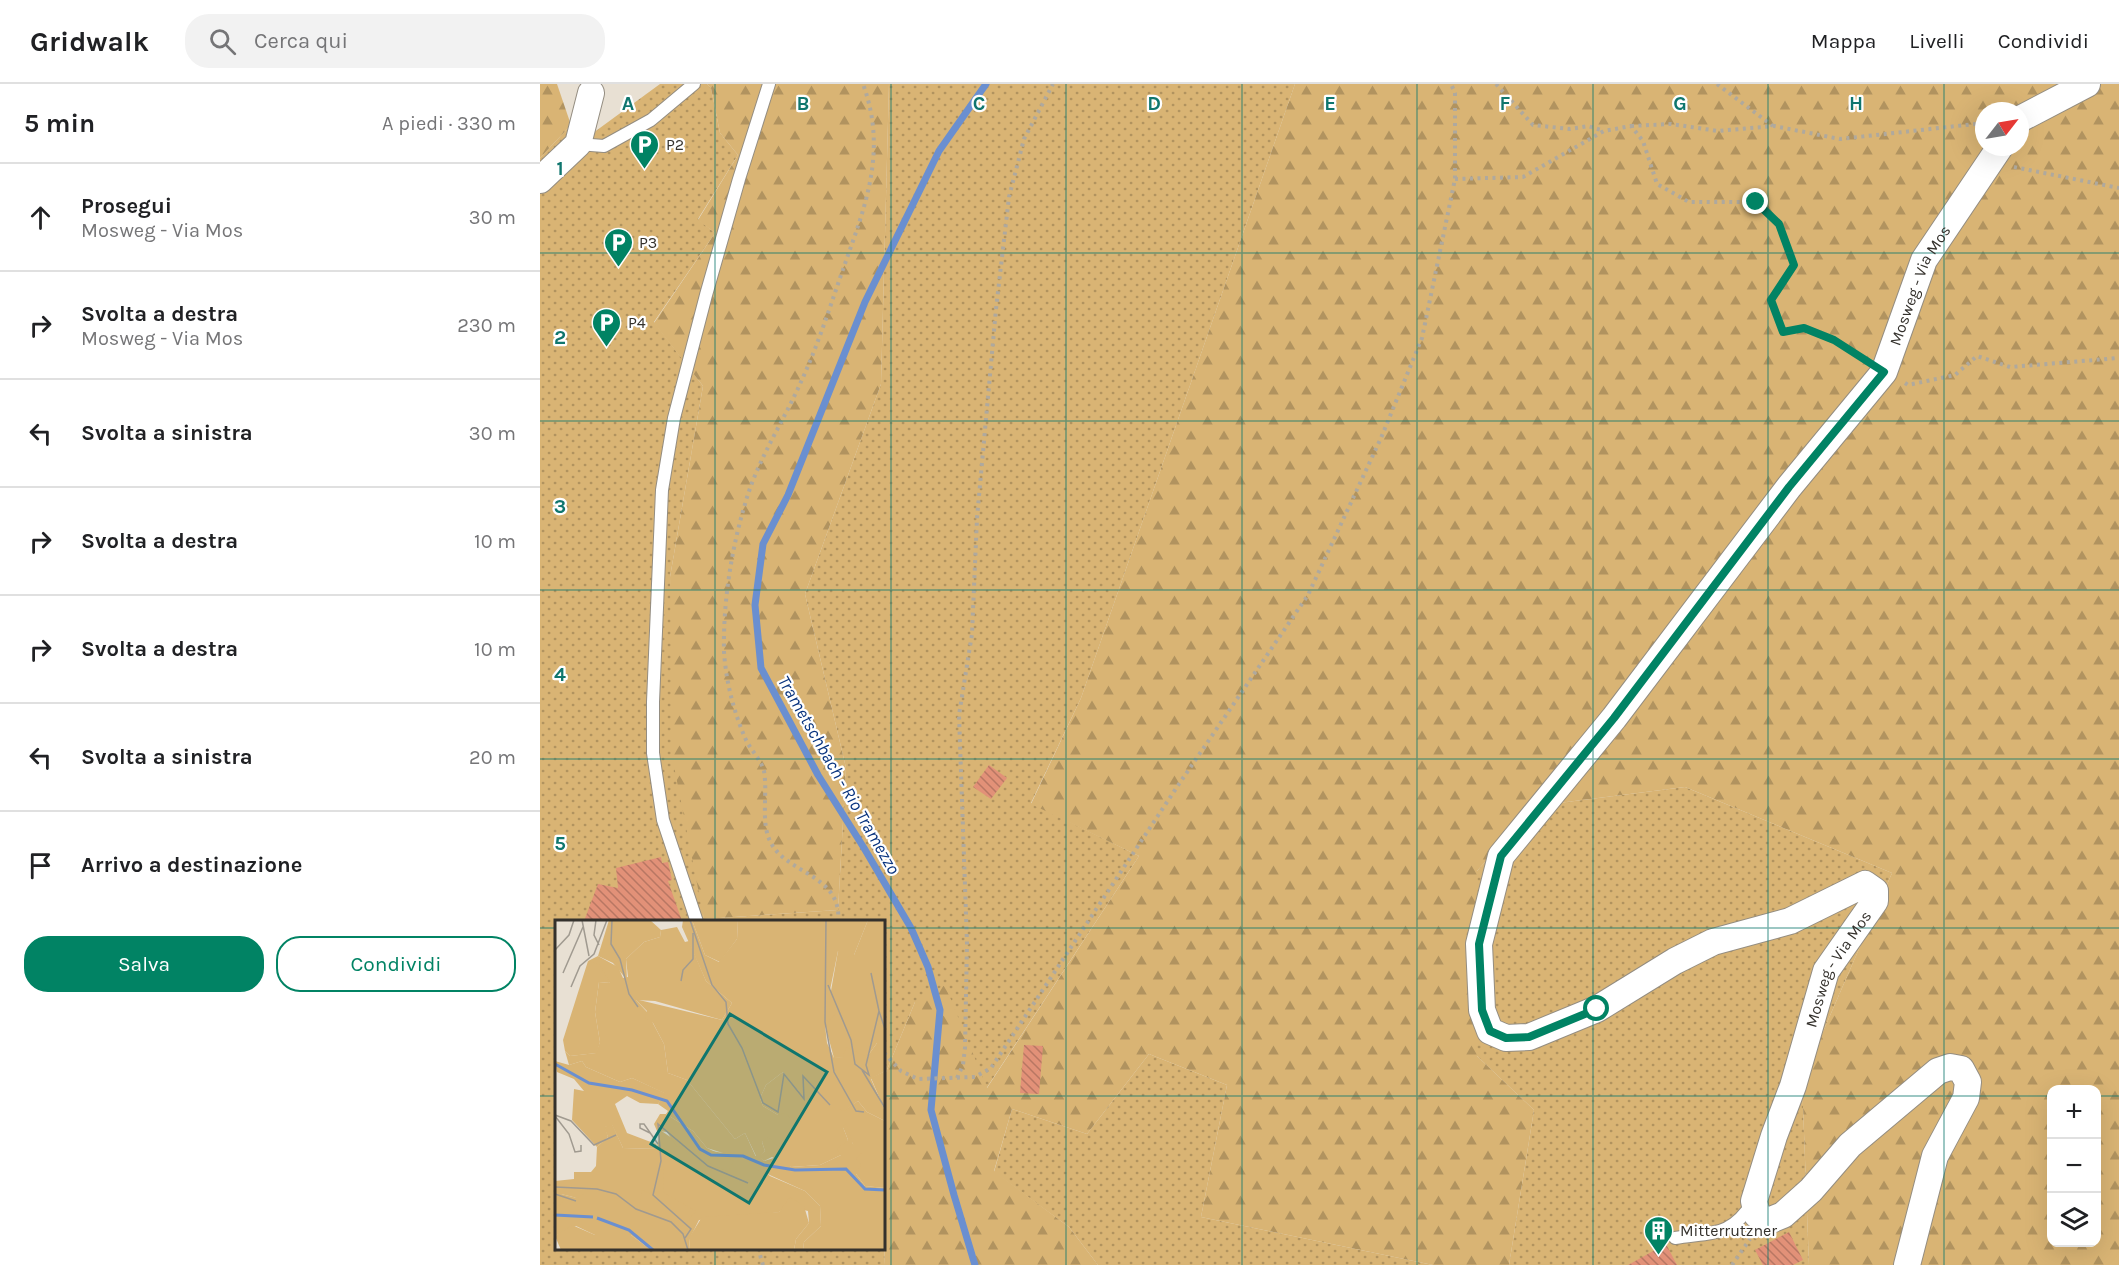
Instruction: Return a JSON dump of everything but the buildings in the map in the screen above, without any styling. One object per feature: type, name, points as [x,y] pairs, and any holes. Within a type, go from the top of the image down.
[{"type":"street","points":[[2029,114],[2087,84]]},
{"type":"street","points":[[540,180],[578,144],[592,87]]},
{"type":"street","name":"Mosweg - Via Mos","points":[[1759,1210],[1774,1136],[1793,1086],[1826,970],[1875,902],[1875,891],[1865,884],[1791,921],[1713,942],[1597,1009],[1529,1037],[1506,1038],[1490,1031],[1482,1010],[1479,944],[1501,856],[1614,718],[1789,487],[1884,372],[1924,260],[1993,156]]},
{"type":"street","points":[[1759,1210],[1768,1221],[1783,1215],[1810,1190],[1850,1145],[1938,1071],[1950,1066],[1961,1069],[1968,1082],[1965,1098],[1935,1156],[1907,1265]]},
{"type":"lane","points":[[578,144],[604,146],[651,120],[694,84]]},
{"type":"lane","points":[[698,920],[663,820],[653,753],[652,702],[662,490],[674,418],[706,296],[769,84]]},
{"type":"lane","points":[[1676,1238],[1726,1230],[1759,1210]]},
{"type":"path","points":[[838,920],[834,899],[823,883],[779,855],[771,844],[767,834],[765,815],[767,798],[764,769],[747,741],[732,704],[724,652],[728,582],[745,503],[766,449],[800,384],[825,320],[870,189],[874,151],[873,131],[871,112],[863,84]]},
{"type":"path","points":[[956,1079],[963,1065],[965,1048],[968,943],[959,715],[972,634],[976,519],[996,309],[1009,197],[1023,139],[1053,84]]},
{"type":"path","points":[[885,1054],[901,1071],[918,1079],[975,1077],[991,1068],[1308,595],[1381,438],[1422,338],[1455,179],[1455,93],[1451,84]]},
{"type":"path","points":[[1496,84],[1533,124],[1570,129],[1588,126],[1604,131]]},
{"type":"path","points":[[1717,84],[1774,126]]},
{"type":"path","points":[[1455,179],[1523,177],[1604,131],[1631,126],[1671,124],[1718,131],[1774,126],[1840,138],[1975,124]]},
{"type":"path","points":[[1631,126],[1643,141],[1657,184],[1689,202],[1756,202],[1779,224],[1794,265],[1771,300],[1783,332],[1804,328],[1834,340],[1908,385],[1955,375],[1977,356],[2010,367],[2119,358]]},
{"type":"path","points":[[2001,156],[2119,188]]},
{"type":"path","points":[[1732,1265],[1759,1210]]},
{"type":"path","points":[[759,1250],[763,1265]]},
{"type":"green space","points":[[540,84],[557,84],[571,125],[540,158]]},
{"type":"green space","points":[[660,84],[707,84],[711,88],[720,133],[738,155],[698,219],[715,233],[654,322],[703,386],[670,577],[704,919],[838,910],[846,768],[805,594],[881,384],[889,84],[1295,84],[1081,698],[1031,803],[1139,856],[986,1089],[915,1002],[885,1075],[885,920],[555,920],[555,1250],[884,1250],[885,1265],[540,1265],[540,158],[571,125],[578,144]]},
{"type":"green space","points":[[707,84],[889,84],[881,384],[805,594],[846,768],[838,910],[704,919],[673,761],[670,577],[703,386],[654,323],[715,233],[698,220],[738,155],[720,133],[711,88]]},
{"type":"green space","points":[[1295,84],[2119,84],[2119,1265],[1809,1265],[1802,1080],[1892,873],[1685,787],[1535,806],[1477,871],[1477,1056],[1534,1110],[1509,1265],[1433,1265],[1201,1217],[1227,1085],[1149,1054],[1087,1134],[1012,1109],[994,1171],[1069,1227],[1098,1265],[885,1265],[885,1075],[915,1002],[945,985],[987,1088],[1139,856],[1031,804],[1081,698]]},
{"type":"green space","points":[[1685,787],[1892,873],[1802,1080],[1809,1265],[1509,1265],[1534,1110],[1477,1056],[1477,871],[1535,806]]},
{"type":"green space","points":[[1149,1054],[1227,1085],[1201,1217],[1433,1265],[1098,1265],[1069,1227],[994,1172],[1012,1109],[1087,1134]]},
{"type":"waterway","name":"Trametschbach - Rio Tramezzo","points":[[975,1265],[931,1110],[940,1010],[928,967],[911,928],[818,775],[761,668],[755,605],[763,544],[788,495],[865,302],[939,151],[986,84]]},
{"type":"place","name":"P2","points":[[645,170]]},
{"type":"place","name":"P3","points":[[618,268]]},
{"type":"place","name":"P4","points":[[607,348]]},
{"type":"place","name":"Mitterrutzner","points":[[1659,1256]]},
{"type":"route","points":[[1597,1009],[1529,1037],[1506,1038],[1490,1031],[1482,1010],[1479,944],[1501,856],[1614,718],[1789,487],[1884,372],[1834,340],[1804,328],[1783,332],[1771,300],[1794,265],[1779,224],[1756,202]]}]
